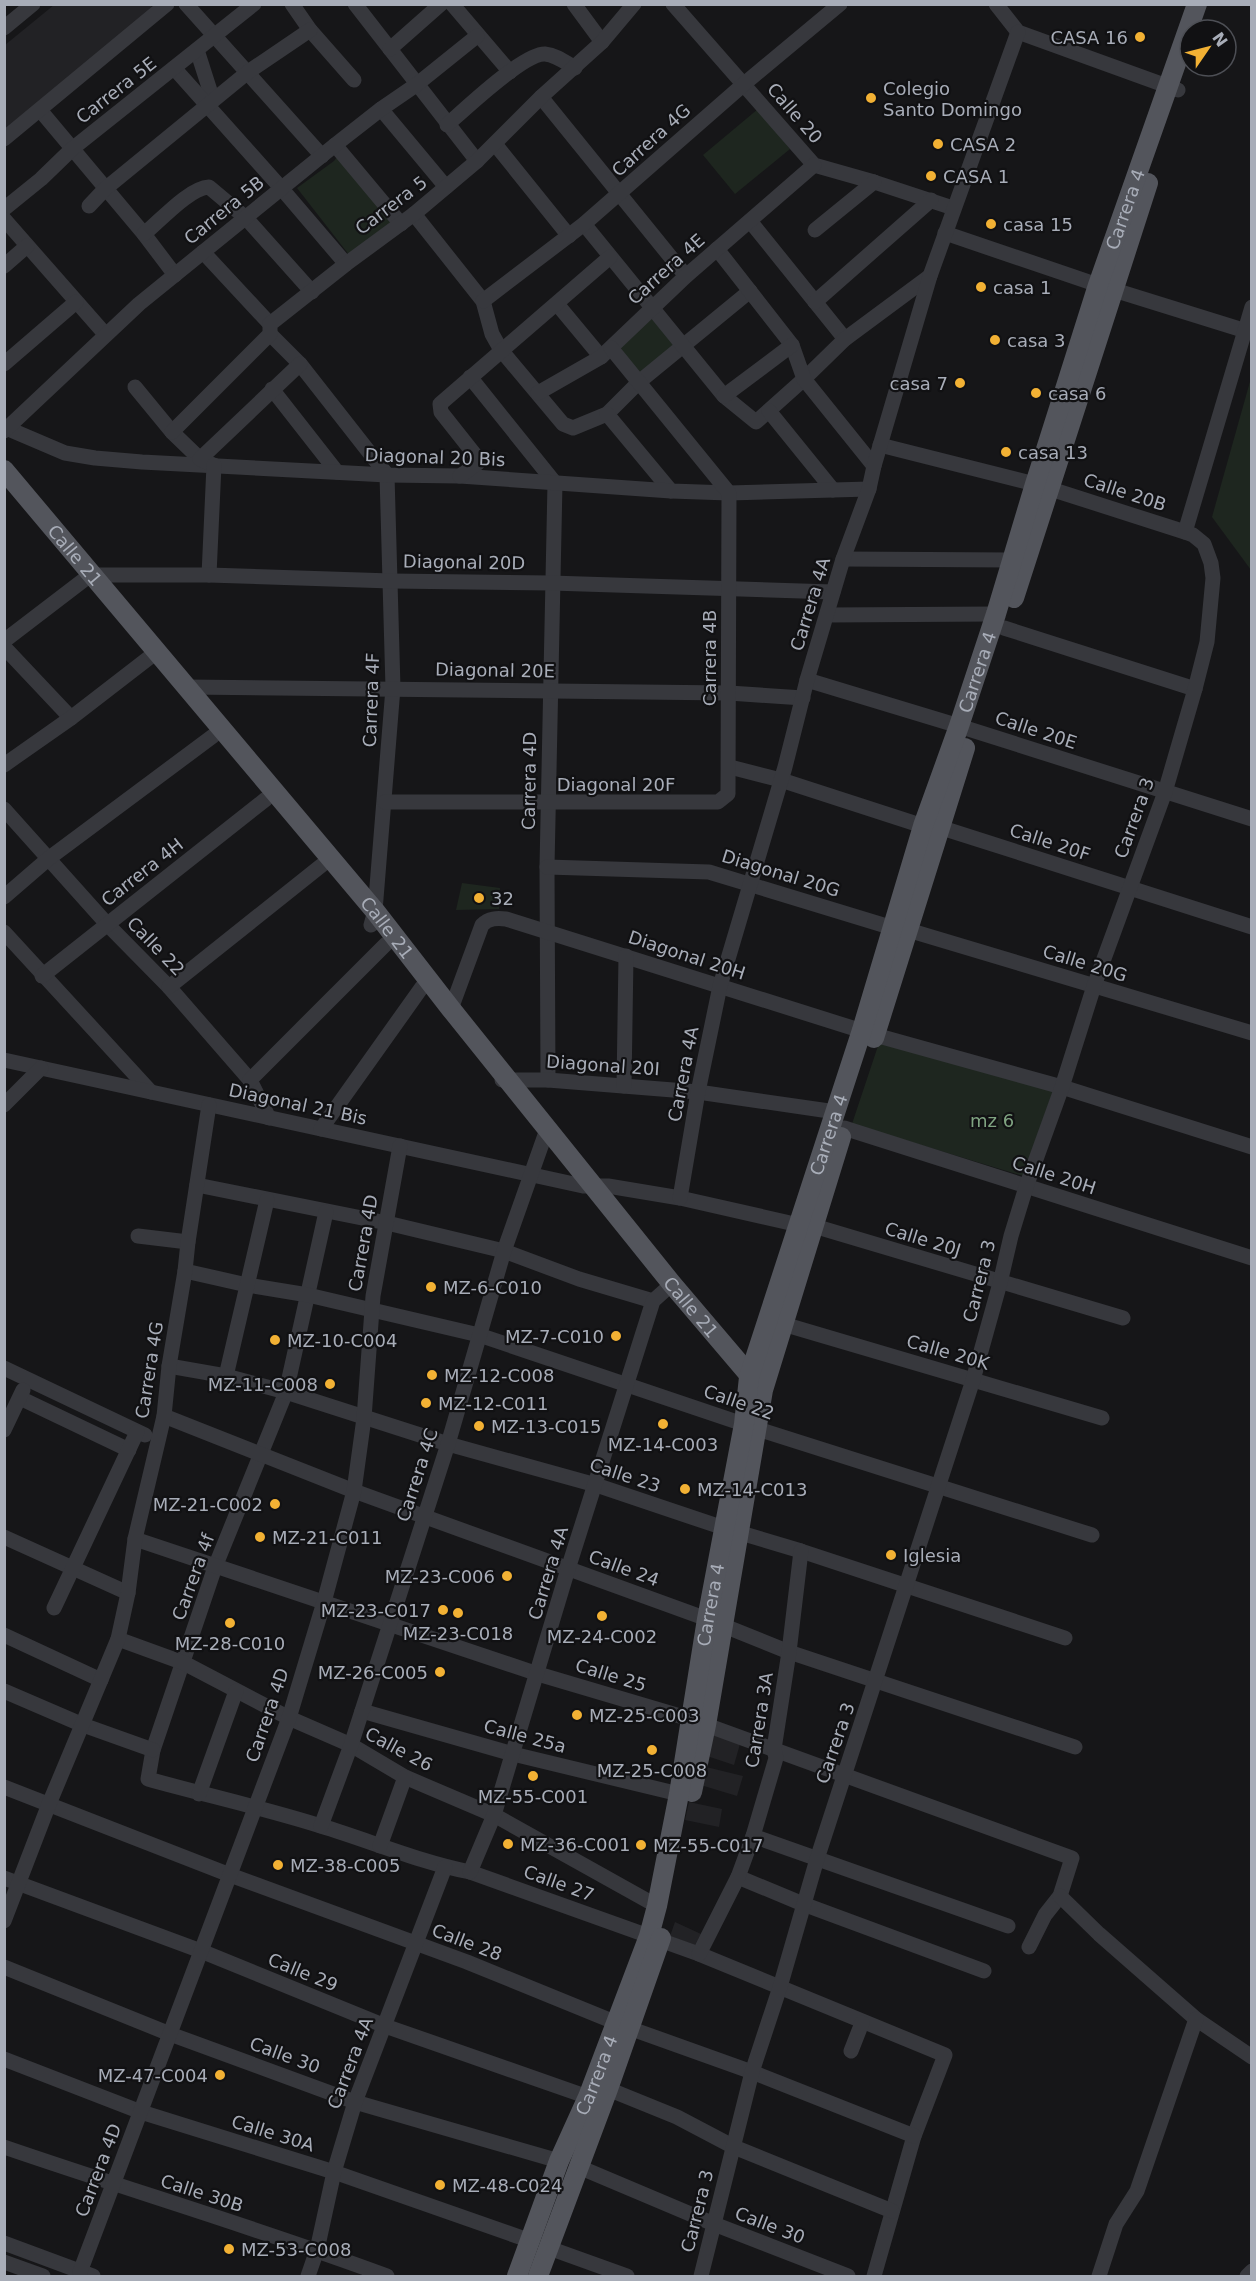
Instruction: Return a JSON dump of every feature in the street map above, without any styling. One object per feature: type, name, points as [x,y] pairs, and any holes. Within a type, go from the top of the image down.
[{"type":"main road","name":"Carrera 4","points":[[538,2277],[540,2244],[559,2161],[622,2025],[655,1938],[698,1722],[751,1427],[755,1392],[931,826],[1000,621],[1106,287],[1173,89],[1197,4]]},
{"type":"main road","name":"Carrera 4","points":[[1173,89],[1178,78]]},
{"type":"main road","name":"Calle 21","points":[[4,470],[89,577],[155,655],[213,736],[322,865],[373,918],[386,944],[505,1079],[588,1185]]},
{"type":"main road","name":"Calle 21","points":[[4,486],[89,577]]},
{"type":"main road","name":"Carrera 4","points":[[1000,621],[1012,560],[1043,486]]},
{"type":"main road","name":"Calle 21","points":[[155,655],[187,687],[373,918],[451,1009],[588,1185],[664,1291],[755,1392]]},
{"type":"main road","name":"Carrera 4","points":[[755,1392],[783,1324],[807,1226]]},
{"type":"main road","name":"Carrera 4","points":[[655,1938],[657,1906],[679,1794],[698,1722]]},
{"type":"main road","name":"Carrera 4","points":[[517,2277],[540,2244],[579,2167],[608,2089],[622,2025]]},
{"type":"street","points":[[4,28],[33,4]]},
{"type":"street","points":[[186,4],[322,156]]},
{"type":"street","name":"Carrera 5E","points":[[4,209],[41,179],[72,149],[254,4]]},
{"type":"street","points":[[291,4],[310,30],[354,80]]},
{"type":"street","points":[[390,49],[441,4]]},
{"type":"street","points":[[452,4],[510,72]]},
{"type":"street","points":[[574,4],[602,42]]},
{"type":"street","name":"Carrera 5","points":[[172,432],[270,329],[346,264],[401,224],[477,161],[541,97],[602,42],[634,4]]},
{"type":"street","name":"Calle 20","points":[[673,4],[814,165],[953,208]]},
{"type":"street","name":"Carrera 4G","points":[[483,301],[584,224],[744,84],[840,4]]},
{"type":"street","points":[[996,4],[1018,32],[1173,89]]},
{"type":"street","points":[[363,7],[416,86],[477,161]]},
{"type":"street","points":[[4,139],[158,8]]},
{"type":"street","points":[[89,206],[105,189],[248,72],[310,30]]},
{"type":"street","name":"Carrera 4A","points":[[680,1198],[698,1092],[720,986],[781,780],[807,680],[843,559],[870,489],[874,466],[930,276],[1018,32]]},
{"type":"street","name":"Carrera 5B","points":[[5,429],[105,334],[175,275],[334,146],[381,109],[416,86],[477,36]]},
{"type":"street","points":[[197,50],[210,103]]},
{"type":"street","points":[[447,125],[527,59],[543,54],[556,57],[574,68]]},
{"type":"street","points":[[174,69],[210,103],[346,264]]},
{"type":"street","points":[[541,97],[686,276]]},
{"type":"street","points":[[381,109],[446,187]]},
{"type":"street","points":[[40,110],[144,234],[175,275]]},
{"type":"street","points":[[495,144],[569,236]]},
{"type":"street","points":[[334,146],[401,224]]},
{"type":"street","name":"Carrera 4E","points":[[538,393],[606,352],[686,276],[814,165]]},
{"type":"street","points":[[815,230],[874,182]]},
{"type":"street","points":[[144,234],[188,196],[205,187],[214,189],[246,218],[312,292]]},
{"type":"street","points":[[816,302],[931,200]]},
{"type":"street","points":[[414,213],[483,301],[492,334],[501,351],[563,424],[573,428],[608,414],[639,382],[750,291]]},
{"type":"street","points":[[4,219],[105,334]]},
{"type":"street","points":[[750,221],[845,339]]},
{"type":"street","points":[[584,224],[724,396],[756,422],[845,339],[930,276]]},
{"type":"street","points":[[945,233],[1246,331]]},
{"type":"street","points":[[4,266],[27,246]]},
{"type":"street","points":[[717,249],[792,345],[804,379],[874,466]]},
{"type":"street","points":[[203,252],[300,364],[387,475]]},
{"type":"street","points":[[460,476],[478,464],[478,459],[441,412],[440,404],[610,257]]},
{"type":"street","points":[[4,364],[76,302]]},
{"type":"street","points":[[557,304],[639,382],[729,493]]},
{"type":"street","points":[[1185,532],[1246,331],[1251,307]]},
{"type":"street","points":[[724,396],[792,345]]},
{"type":"street","points":[[208,575],[207,462],[272,389],[300,364]]},
{"type":"street","points":[[470,377],[555,483]]},
{"type":"street","points":[[135,387],[172,432],[207,462]]},
{"type":"street","points":[[272,389],[337,472]]},
{"type":"street","points":[[769,411],[833,490]]},
{"type":"street","points":[[608,414],[670,491]]},
{"type":"street","name":"Diagonal 20 Bis","points":[[5,429],[65,453],[95,458],[207,462],[387,475],[460,476],[670,491],[729,493],[870,489]]},
{"type":"street","name":"Calle 20B","points":[[880,445],[1043,486],[1185,532]]},
{"type":"street","name":"Carrera 4F","points":[[373,918],[385,802],[393,688],[387,475]]},
{"type":"street","name":"Carrera 4D","points":[[548,1080],[547,867],[551,583],[555,483]]},
{"type":"street","name":"Carrera 4B","points":[[703,802],[718,802],[728,794],[730,768],[729,493]]},
{"type":"street","name":"Carrera 3","points":[[701,2277],[752,2072],[780,1987],[817,1859],[973,1380],[1026,1187],[1062,1087],[1094,986],[1165,792],[1195,689],[1207,642],[1213,578],[1211,563],[1204,544],[1185,532]]},
{"type":"street","points":[[843,559],[1012,560]]},
{"type":"street","name":"Diagonal 20D","points":[[89,577],[208,575],[833,592]]},
{"type":"street","points":[[4,641],[89,577]]},
{"type":"street","points":[[827,615],[1000,621],[1195,689]]},
{"type":"street","points":[[4,646],[70,718]]},
{"type":"street","points":[[4,765],[155,655]]},
{"type":"street","name":"Calle 20E","points":[[807,680],[1251,819]]},
{"type":"street","name":"Diagonal 20E","points":[[187,687],[729,693],[803,698]]},
{"type":"street","points":[[4,897],[48,859],[213,736]]},
{"type":"street","points":[[730,768],[781,780],[931,826]]},
{"type":"street","name":"Carrera 4H","points":[[42,976],[266,799]]},
{"type":"street","name":"Diagonal 20F","points":[[385,802],[548,804],[703,802]]},
{"type":"street","name":"Calle 22","points":[[4,808],[107,924],[169,987],[250,1080],[269,1118]]},
{"type":"street","name":"Calle 20F","points":[[931,826],[1251,927]]},
{"type":"street","points":[[169,987],[322,865]]},
{"type":"street","name":"Diagonal 20G","points":[[547,867],[709,872],[900,929]]},
{"type":"street","name":"Diagonal 20H","points":[[451,1009],[481,929],[487,921],[506,919],[868,1033]]},
{"type":"street","name":"Calle 20G","points":[[900,929],[1251,1033]]},
{"type":"street","points":[[4,932],[151,1092]]},
{"type":"street","points":[[250,1080],[386,944]]},
{"type":"street","points":[[624,1086],[626,956]]},
{"type":"street","points":[[321,1129],[422,987]]},
{"type":"street","points":[[868,1033],[1062,1087],[1251,1147]]},
{"type":"street","name":"Diagonal 21 Bis","points":[[4,1060],[531,1175],[680,1198]]},
{"type":"street","points":[[4,1106],[41,1068]]},
{"type":"street","name":"Diagonal 20I","points":[[505,1079],[548,1080],[698,1092],[840,1120]]},
{"type":"street","name":"Carrera 4G","points":[[101,1680],[118,1639],[128,1593],[135,1539],[164,1416],[169,1366],[209,1105]]},
{"type":"street","name":"Calle 20H","points":[[840,1120],[1026,1187],[1251,1258]]},
{"type":"street","name":"Carrera 4C","points":[[321,1826],[351,1745],[448,1444],[504,1251],[546,1134]]},
{"type":"street","name":"Carrera 4D","points":[[86,2274],[113,2185],[289,1718],[324,1602],[354,1491],[364,1418],[371,1310],[400,1146]]},
{"type":"street","points":[[197,1185],[387,1223],[504,1251],[579,1279],[664,1291]]},
{"type":"street","name":"Calle 20J","points":[[680,1198],[807,1226],[1123,1318]]},
{"type":"street","points":[[226,1376],[267,1200]]},
{"type":"street","name":"Carrera 4f","points":[[148,1779],[153,1750],[215,1567],[263,1454],[286,1392],[326,1212]]},
{"type":"street","points":[[138,1236],[188,1242]]},
{"type":"street","name":"Calle 22","points":[[185,1271],[247,1285],[308,1295],[479,1335],[751,1427],[1092,1535]]},
{"type":"street","name":"Carrera 4A","points":[[470,1872],[494,1815],[568,1569],[627,1384],[664,1291]]},
{"type":"street","name":"Calle 20K","points":[[783,1324],[1102,1418]]},
{"type":"street","name":"Calle 23","points":[[169,1366],[226,1376],[286,1392],[448,1444],[596,1485],[1065,1638]]},
{"type":"street","points":[[4,1368],[157,1440]]},
{"type":"street","points":[[4,1430],[28,1379]]},
{"type":"street","points":[[20,1398],[129,1450]]},
{"type":"street","name":"Calle 24","points":[[164,1416],[354,1491],[715,1622],[789,1652],[1075,1747]]},
{"type":"street","points":[[54,1608],[137,1432]]},
{"type":"street","points":[[4,1537],[128,1593]]},
{"type":"street","name":"Calle 25","points":[[135,1539],[538,1674],[698,1722],[1072,1858],[1060,1896]]},
{"type":"street","name":"Carrera 3A","points":[[699,1954],[738,1877],[753,1836],[776,1758],[774,1749],[801,1551]]},
{"type":"street","points":[[4,1635],[101,1680],[49,1804],[4,1921]]},
{"type":"street","name":"Calle 26","points":[[118,1639],[184,1663],[289,1718],[351,1745],[405,1777],[494,1815],[657,1906]]},
{"type":"street","points":[[4,1691],[83,1725],[153,1750]]},
{"type":"street","points":[[199,1794],[236,1691]]},
{"type":"street","name":"Calle 25a","points":[[362,1711],[513,1754],[679,1794]]},
{"type":"street","points":[[380,1846],[405,1777]]},
{"type":"street","name":"Calle 27","points":[[148,1779],[256,1807],[445,1867],[470,1872],[699,1954],[862,2023],[945,2055],[914,2136]]},
{"type":"street","name":"Calle 28","points":[[4,1787],[230,1875],[417,1943],[622,2025],[752,2072],[914,2136]]},
{"type":"street","points":[[753,1836],[1008,1926]]},
{"type":"street","name":"Carrera 4A","points":[[308,2277],[317,2250],[334,2172],[355,2102],[445,1867]]},
{"type":"street","points":[[738,1877],[803,1904],[984,1971]]},
{"type":"street","name":"Calle 29","points":[[4,1878],[201,1951],[385,2026],[588,2097]]},
{"type":"street","points":[[1029,1947],[1045,1915],[1060,1896],[1099,1934],[1196,2019],[1251,2057]]},
{"type":"street","name":"Calle 30","points":[[4,1966],[170,2034],[355,2102],[559,2161]]},
{"type":"street","points":[[1099,2277],[1116,2224],[1137,2191],[1196,2019]]},
{"type":"street","points":[[851,2051],[862,2023]]},
{"type":"street","name":"Calle 30A","points":[[4,2059],[141,2112],[334,2172],[627,2277]]},
{"type":"street","points":[[608,2089],[677,2117],[734,2146],[892,2211]]},
{"type":"street","points":[[874,2277],[914,2136]]},
{"type":"street","name":"Calle 30B","points":[[4,2147],[113,2185],[317,2250],[387,2277]]},
{"type":"street","name":"Calle 30","points":[[579,2167],[848,2277]]},
{"type":"street","points":[[4,2243],[86,2274]]},
{"type":"street","points":[[4,2262],[43,2277]]},
{"type":"street","points":[[1247,2277],[1251,2271]]},
{"type":"shaded area","points":[[54,5],[150,5],[154,9],[5,136],[5,45]]},
{"type":"shaded area","points":[[705,1731],[740,1744],[734,1765],[701,1754]]},
{"type":"shaded area","points":[[698,1765],[743,1776],[737,1796],[694,1783]]},
{"type":"shaded area","points":[[689,1802],[722,1809],[719,1827],[685,1820]]},
{"type":"shaded area","points":[[675,1922],[701,1934],[695,1945],[670,1936]]},
{"type":"green space","points":[[758,109],[790,149],[735,194],[703,155]]},
{"type":"green space","points":[[337,157],[395,222],[350,256],[297,188]]},
{"type":"green space","points":[[653,316],[678,346],[640,378],[617,349]]},
{"type":"green space","points":[[1251,378],[1251,570],[1212,517]]},
{"type":"green space","name":"32","points":[[462,883],[500,888],[499,909],[456,910]]},
{"type":"green space","name":"mz 6","points":[[880,1040],[1053,1091],[1023,1176],[852,1124]]},
{"type":"place","name":"CASA 16","points":[[1140,37]]},
{"type":"place","name":"Colegio Santo Domingo","points":[[871,98]]},
{"type":"place","name":"CASA 2","points":[[938,144]]},
{"type":"place","name":"CASA 1","points":[[931,176]]},
{"type":"place","name":"casa 15","points":[[991,224]]},
{"type":"place","name":"casa 1","points":[[981,287]]},
{"type":"place","name":"casa 3","points":[[995,340]]},
{"type":"place","name":"casa 7","points":[[960,383]]},
{"type":"place","name":"casa 6","points":[[1036,393]]},
{"type":"place","name":"casa 13","points":[[1006,452]]},
{"type":"place","name":"32","points":[[479,898]]},
{"type":"place","name":"MZ-6-C010","points":[[431,1287]]},
{"type":"place","name":"MZ-7-C010","points":[[616,1336]]},
{"type":"place","name":"MZ-10-C004","points":[[275,1340]]},
{"type":"place","name":"MZ-12-C008","points":[[432,1375]]},
{"type":"place","name":"MZ-11-C008","points":[[330,1384]]},
{"type":"place","name":"MZ-12-C011","points":[[426,1403]]},
{"type":"place","name":"MZ-14-C003","points":[[663,1424]]},
{"type":"place","name":"MZ-13-C015","points":[[479,1426]]},
{"type":"place","name":"MZ-14-C013","points":[[685,1489]]},
{"type":"place","name":"MZ-21-C002","points":[[275,1504]]},
{"type":"place","name":"MZ-21-C011","points":[[260,1537]]},
{"type":"place","name":"Iglesia","points":[[891,1555]]},
{"type":"place","name":"MZ-23-C006","points":[[507,1576]]},
{"type":"place","name":"MZ-23-C017","points":[[443,1610]]},
{"type":"place","name":"MZ-23-C018","points":[[458,1613]]},
{"type":"place","name":"MZ-24-C002","points":[[602,1616]]},
{"type":"place","name":"MZ-28-C010","points":[[230,1623]]},
{"type":"place","name":"MZ-26-C005","points":[[440,1672]]},
{"type":"place","name":"MZ-25-C003","points":[[577,1715]]},
{"type":"place","name":"MZ-25-C008","points":[[652,1750]]},
{"type":"place","name":"MZ-55-C001","points":[[533,1776]]},
{"type":"place","name":"MZ-36-C001","points":[[508,1844]]},
{"type":"place","name":"MZ-55-C017","points":[[641,1845]]},
{"type":"place","name":"MZ-38-C005","points":[[278,1865]]},
{"type":"place","name":"MZ-47-C004","points":[[220,2075]]},
{"type":"place","name":"MZ-48-C024","points":[[440,2185]]},
{"type":"place","name":"MZ-53-C008","points":[[229,2249]]}]
